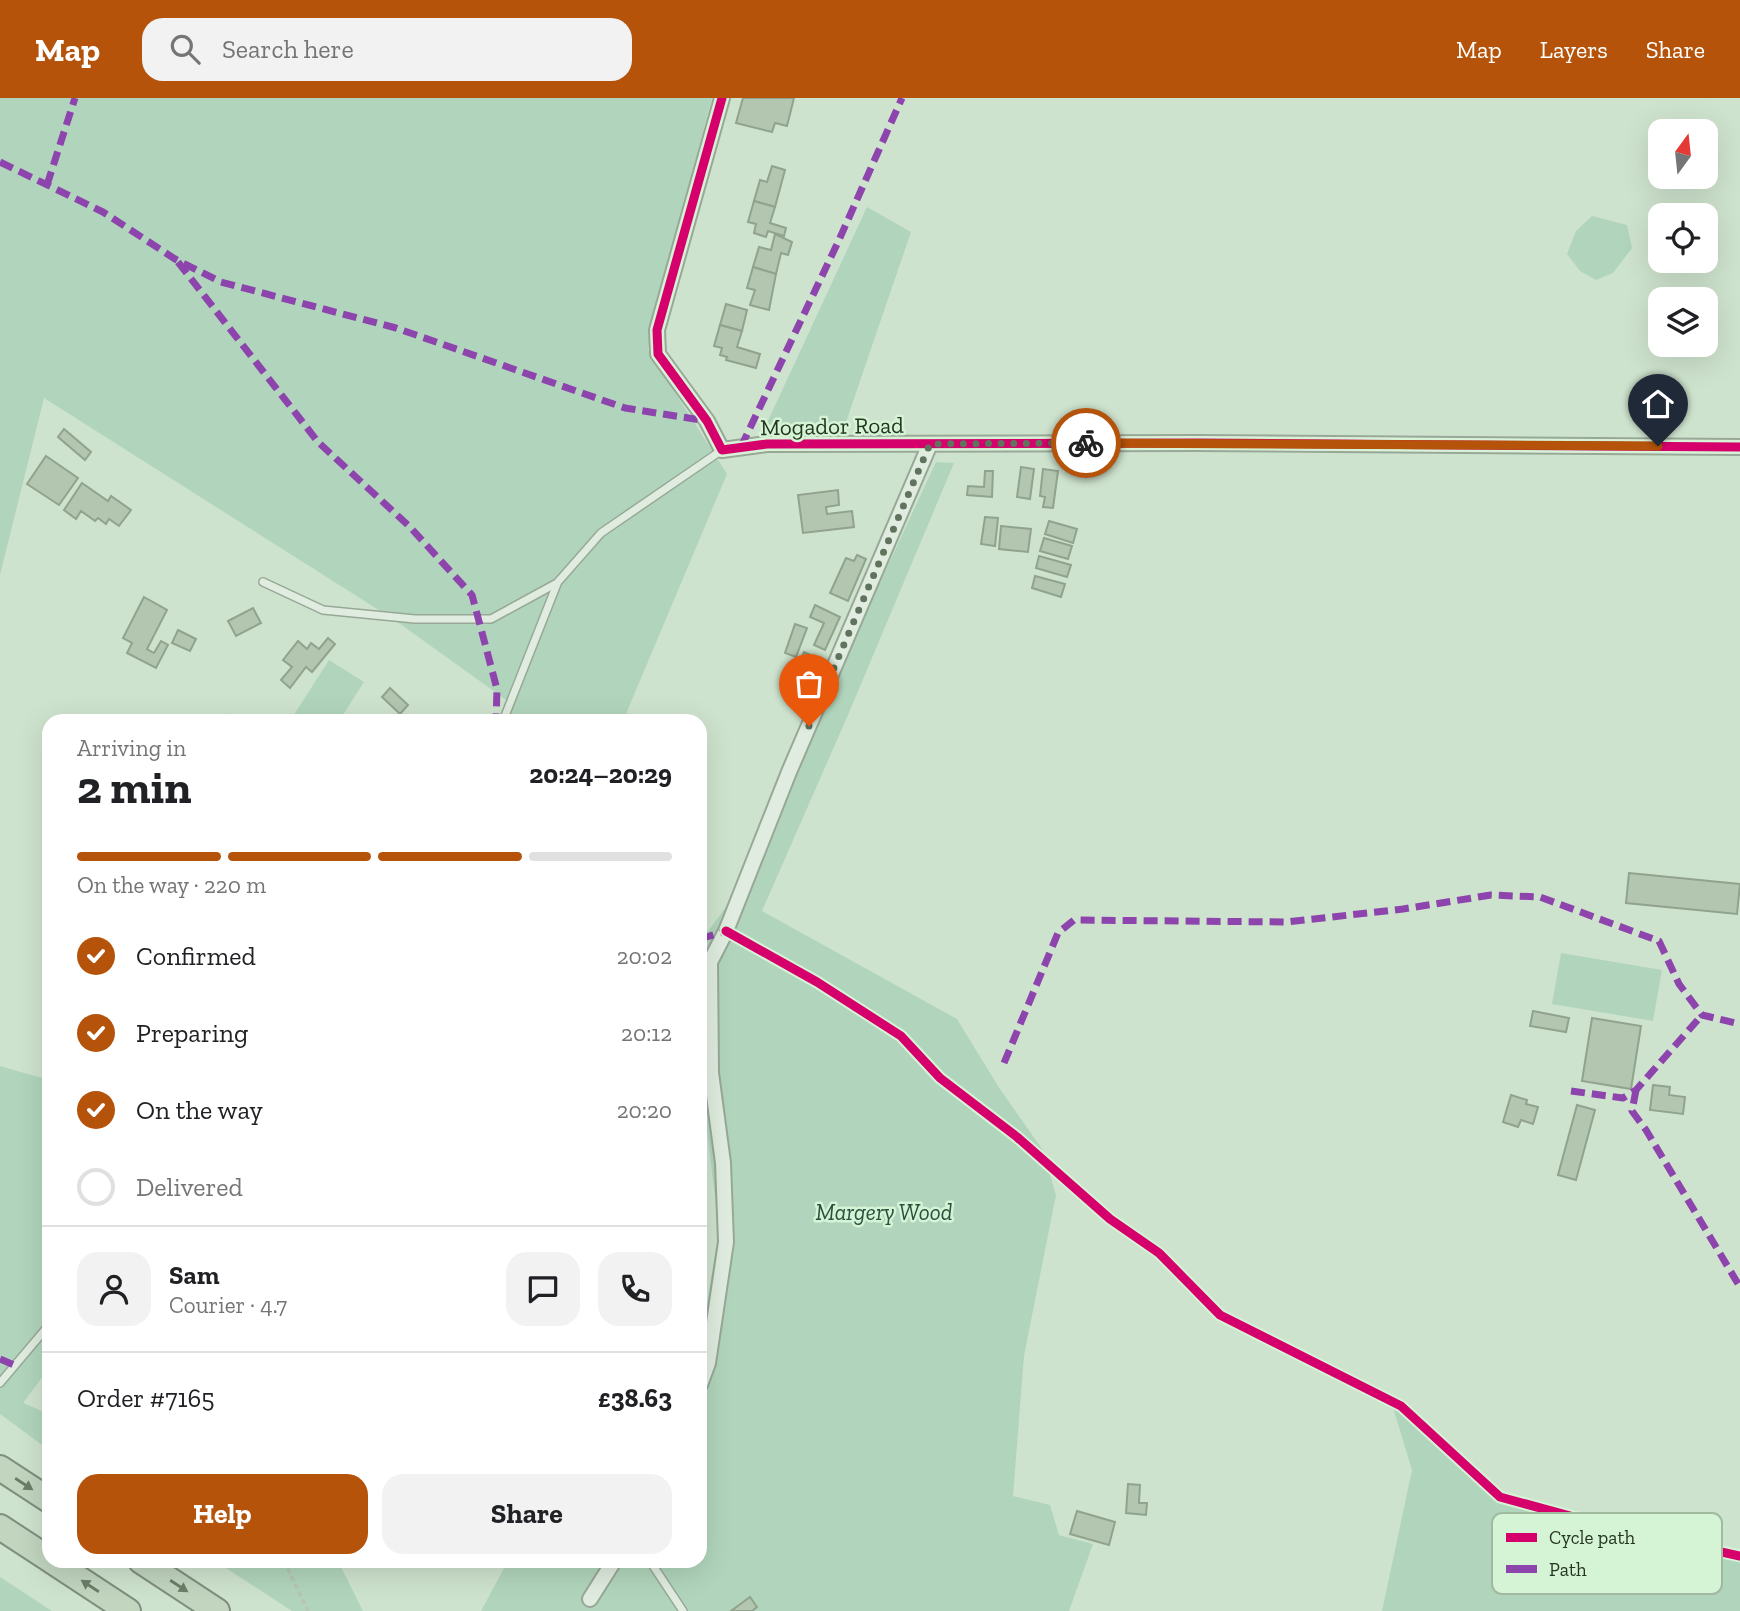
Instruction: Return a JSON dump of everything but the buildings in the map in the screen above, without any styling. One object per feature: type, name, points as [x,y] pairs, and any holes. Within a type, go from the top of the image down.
[{"type":"highway","points":[[0,1468],[42,1495]]},
{"type":"highway","points":[[0,1527],[42,1555]]},
{"type":"highway","points":[[62,1568],[128,1611]]},
{"type":"highway","points":[[152,1568],[217,1611]]},
{"type":"street","points":[[722,98],[657,330],[658,354],[707,421],[722,450]]},
{"type":"street","name":"Mogador Road","points":[[722,450],[767,444],[1197,443],[1740,447]]},
{"type":"street","points":[[707,1368],[726,1242],[723,1163],[711,1073],[710,962],[726,931],[789,772],[930,444]]},
{"type":"street","points":[[590,1598],[609,1568]]},
{"type":"lane","points":[[506,714],[557,583],[601,533],[722,450]]},
{"type":"lane","points":[[263,582],[323,610],[415,620],[491,619],[557,583]]},
{"type":"lane","points":[[0,1383],[42,1333]]},
{"type":"lane","points":[[655,1568],[683,1611]]},
{"type":"path","points":[[287,1568],[308,1611]]},
{"type":"green space","points":[[0,98],[712,98],[653,318],[648,350],[727,474],[626,714],[509,714],[513,705],[396,621],[44,398],[0,575]]},
{"type":"green space","points":[[867,207],[911,232],[846,422],[766,425]]},
{"type":"green space","points":[[1592,216],[1627,225],[1632,248],[1613,273],[1596,280],[1580,271],[1567,254],[1576,231]]},
{"type":"green space","name":"Margery Wood","points":[[936,462],[954,463],[762,911],[957,1019],[998,1086],[1042,1149],[1056,1195],[1024,1356],[1013,1496],[1050,1505],[1059,1535],[1093,1544],[1069,1611],[481,1611],[504,1568],[707,1568],[707,1304],[719,1229],[707,1131],[707,932],[735,895]]},
{"type":"green space","points":[[329,660],[364,682],[343,714],[294,714]]},
{"type":"green space","points":[[1561,953],[1662,970],[1653,1021],[1552,1004]]},
{"type":"green space","points":[[0,1066],[42,1078],[42,1377],[23,1403],[42,1411],[42,1445],[0,1414]]},
{"type":"green space","points":[[1391,1401],[1497,1494],[1568,1513],[1492,1513],[1492,1594],[1722,1594],[1722,1554],[1740,1559],[1740,1611],[1382,1611],[1412,1470]]},
{"type":"green space","points":[[226,1568],[342,1568],[363,1611],[292,1611]]},
{"type":"green space","points":[[0,1577],[52,1611],[0,1611]]},
{"type":"marked path","points":[[47,185],[75,98]]},
{"type":"marked path","points":[[741,447],[839,240],[902,98]]},
{"type":"marked path","points":[[0,162],[103,212],[175,259],[221,282],[396,328],[625,408],[707,421]]},
{"type":"marked path","points":[[178,262],[318,442],[410,527],[472,595],[497,689],[496,714]]},
{"type":"marked path","points":[[1004,1063],[1058,933],[1074,920],[1287,922],[1403,909],[1491,895],[1540,897],[1659,941],[1679,984],[1702,1015],[1740,1024]]},
{"type":"marked path","points":[[707,937],[726,931],[731,934]]},
{"type":"marked path","points":[[1571,1091],[1623,1098],[1636,1090],[1702,1015]]},
{"type":"marked path","points":[[1636,1090],[1632,1111],[1740,1287]]},
{"type":"marked path","points":[[0,1359],[14,1365]]},
{"type":"cycle path","points":[[722,98],[657,330],[658,354],[707,421],[722,450],[767,444],[1197,443],[1740,447]]},
{"type":"cycle path","points":[[726,931],[817,982],[901,1036],[940,1078],[1017,1137],[1110,1219],[1159,1253],[1220,1315],[1401,1406],[1500,1497],[1559,1513]]},
{"type":"cycle path","points":[[1722,1552],[1740,1556]]},
{"type":"way so far","points":[[809,726],[930,444],[1086,443]]},
{"type":"route","points":[[1086,443],[1658,446]]}]
